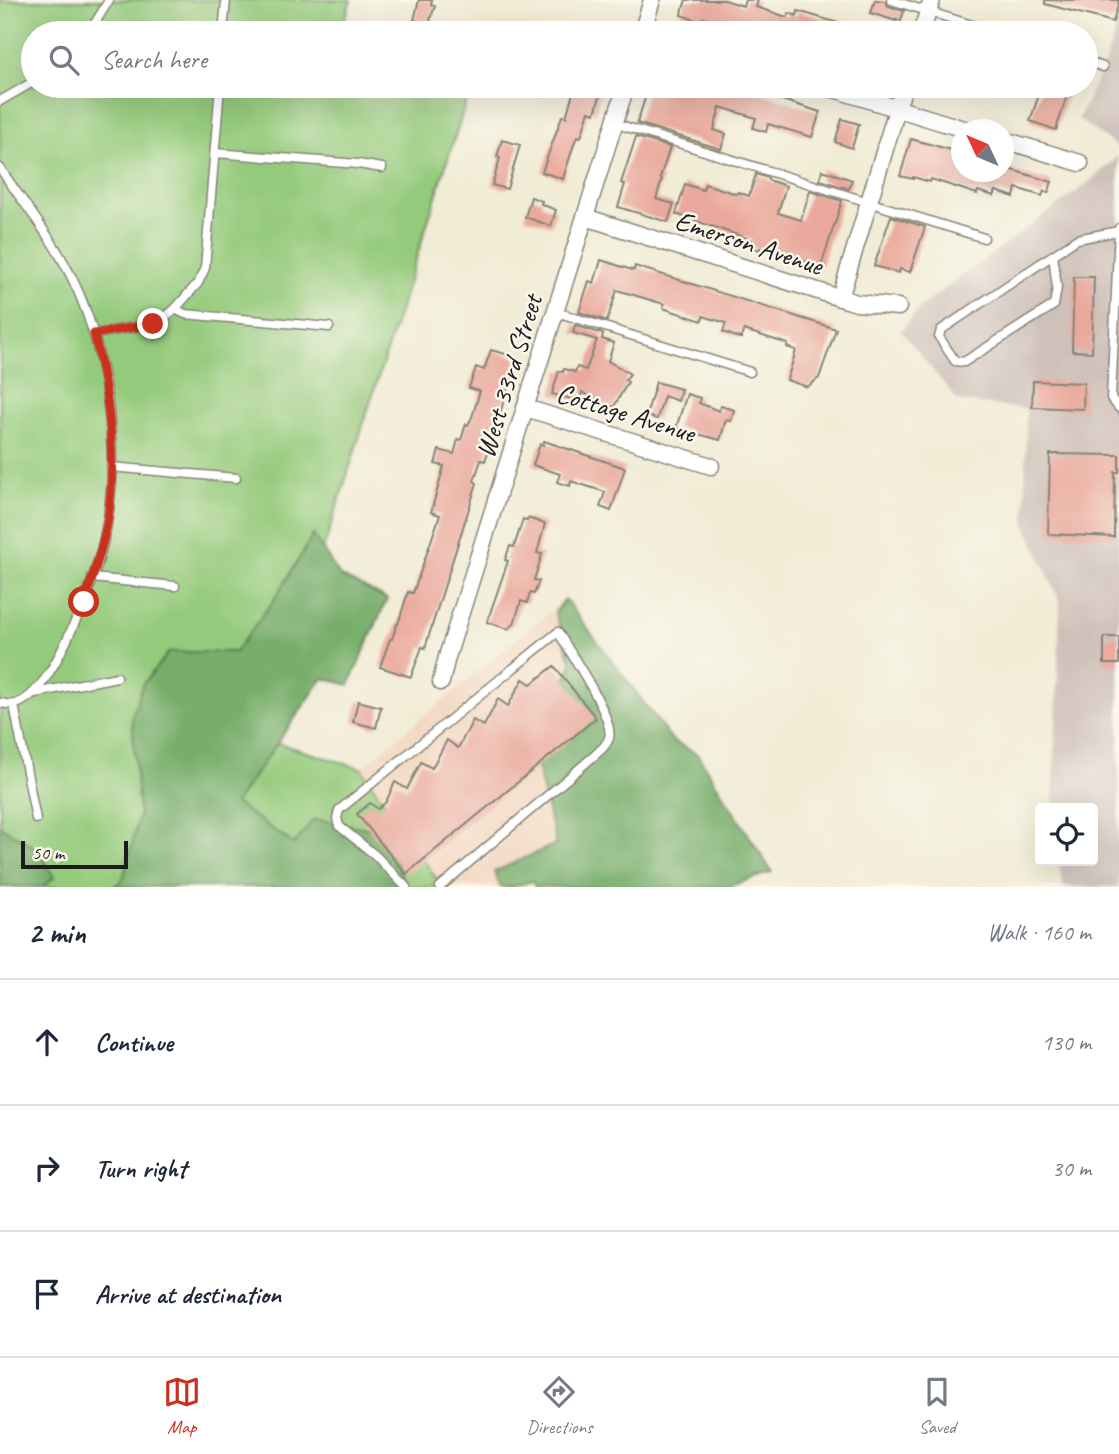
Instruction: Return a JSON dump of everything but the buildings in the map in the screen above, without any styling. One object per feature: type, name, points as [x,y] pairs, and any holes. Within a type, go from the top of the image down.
[{"type":"street","points":[[649,21],[652,0]]},
{"type":"street","name":"West 33rd Street","points":[[442,682],[447,657],[622,98]]},
{"type":"street","points":[[863,98],[951,125]]},
{"type":"street","points":[[840,298],[900,98]]},
{"type":"street","points":[[1014,144],[1080,163]]},
{"type":"street","name":"Emerson Avenue","points":[[586,218],[857,303],[898,307]]},
{"type":"street","name":"Cottage Avenue","points":[[526,408],[711,466]]},
{"type":"lane","points":[[96,21],[109,0]]},
{"type":"lane","points":[[224,21],[226,0]]},
{"type":"lane","points":[[891,0],[930,6],[968,21]]},
{"type":"lane","points":[[1098,65],[1103,66]]},
{"type":"lane","points":[[0,101],[21,89]]},
{"type":"lane","points":[[94,334],[153,324],[176,309],[198,283],[205,268],[219,98]]},
{"type":"lane","points":[[614,123],[984,238]]},
{"type":"lane","points":[[215,153],[382,168]]},
{"type":"lane","points":[[0,168],[64,262],[80,296],[101,361],[108,406],[112,482],[100,555],[84,602],[63,648],[35,693]]},
{"type":"lane","points":[[1053,255],[1057,288],[1054,305],[964,362],[955,361],[939,337],[941,330],[1053,255],[1077,239],[1119,228],[1111,398],[1119,408]]},
{"type":"lane","points":[[176,309],[185,314],[328,327]]},
{"type":"lane","points":[[556,312],[750,372]]},
{"type":"lane","points":[[111,467],[236,478]]},
{"type":"lane","points":[[92,578],[175,586]]},
{"type":"lane","points":[[405,887],[375,855],[339,826],[339,810],[558,632],[600,703],[610,736],[605,746],[587,762],[440,887]]},
{"type":"lane","points":[[0,703],[15,705],[35,693],[117,677]]},
{"type":"lane","points":[[15,705],[36,819]]},
{"type":"lane","points":[[449,879],[458,887]]},
{"type":"shaded area","points":[[1119,22],[1119,148],[1078,119],[1088,98],[1098,98],[1098,77]]},
{"type":"shaded area","points":[[1119,156],[1119,887],[1064,887],[1059,866],[1098,866],[1098,803],[1053,803],[1060,602],[1025,523],[1026,409],[958,401],[901,331],[919,308],[1084,186]]},
{"type":"shaded area","points":[[565,599],[555,613],[572,664],[533,750],[556,844],[495,872],[501,887],[442,887],[361,768]]},
{"type":"green space","points":[[0,0],[351,0],[344,21],[21,21],[21,98],[467,98],[263,739],[361,768],[442,887],[0,887]]},
{"type":"green space","points":[[313,535],[340,576],[387,599],[349,685],[323,678],[235,803],[294,844],[314,819],[383,831],[406,887],[114,887],[123,879],[139,816],[132,717],[143,684],[169,652],[235,652],[276,597]]},
{"type":"green space","points":[[565,599],[673,741],[697,754],[772,872],[727,887],[535,887],[532,881],[513,887],[501,887],[494,872],[556,844],[533,750],[572,664],[555,613]]},
{"type":"green space","points":[[0,826],[38,849],[54,877],[43,887],[0,887]]},
{"type":"route","points":[[84,602],[100,555],[112,482],[108,406],[94,334],[153,324]]}]
